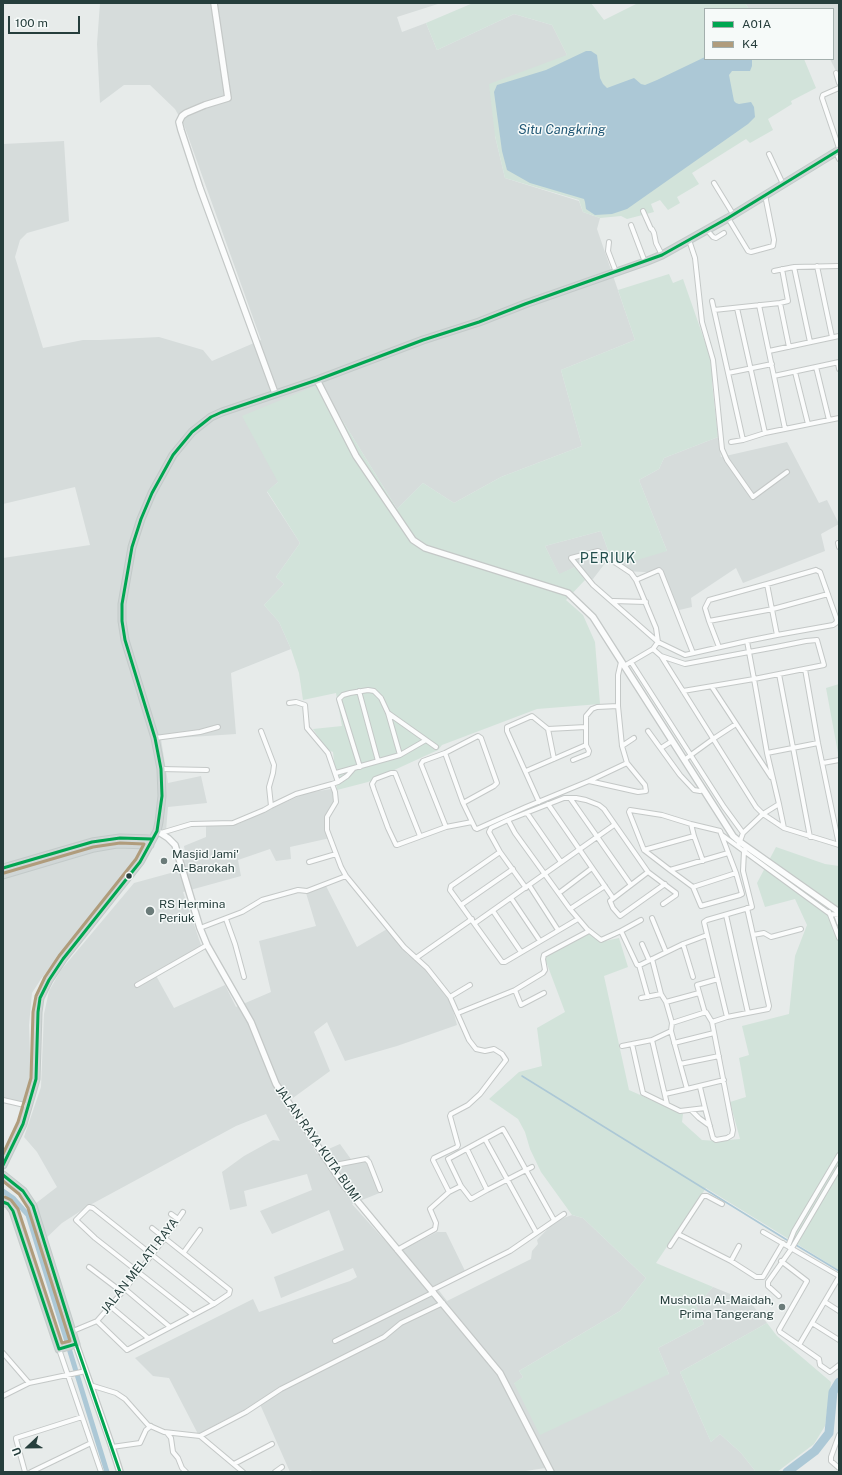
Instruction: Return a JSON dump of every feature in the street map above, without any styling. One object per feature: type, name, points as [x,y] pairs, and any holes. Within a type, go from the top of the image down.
[{"type":"main road","points":[[3,1165],[20,1131],[30,1106],[36,1080],[38,1012],[40,998],[49,980],[63,959],[140,862],[151,842],[159,832],[162,811],[161,769],[155,738],[125,640],[122,621],[122,604],[132,547],[141,519],[152,493],[173,455],[192,432],[211,417],[222,412],[317,380],[423,340],[479,322],[662,255],[838,152]]},
{"type":"main road","points":[[3,875],[12,869],[120,838],[151,842]]},
{"type":"main road","points":[[3,868],[12,869]]},
{"type":"main road","points":[[3,1175],[23,1191],[33,1206],[73,1332],[74,1344],[61,1348],[13,1211],[8,1204],[3,1202]]},
{"type":"street","points":[[214,3],[228,98],[186,113],[182,116],[179,122],[200,188],[275,393]]},
{"type":"street","points":[[836,73],[839,82]]},
{"type":"street","points":[[838,152],[822,98],[823,95],[839,88]]},
{"type":"street","points":[[769,154],[783,185]]},
{"type":"street","points":[[714,183],[748,251],[752,252],[766,249],[774,244],[766,195]]},
{"type":"street","points":[[643,211],[662,255]]},
{"type":"street","points":[[631,225],[645,262]]},
{"type":"street","points":[[707,230],[713,237],[716,238],[724,233]]},
{"type":"street","points":[[689,240],[695,258],[702,322],[713,360],[722,449],[727,460],[753,497],[787,472]]},
{"type":"street","points":[[609,242],[608,251],[616,272]]},
{"type":"street","points":[[817,266],[832,337]]},
{"type":"street","points":[[774,271],[794,267],[839,266]]},
{"type":"street","points":[[794,267],[810,342]]},
{"type":"street","points":[[714,310],[780,303],[789,300],[782,269]]},
{"type":"street","points":[[712,300],[743,440]]},
{"type":"street","points":[[780,303],[789,346]]},
{"type":"street","points":[[759,305],[785,429]]},
{"type":"street","points":[[737,308],[765,433]]},
{"type":"street","points":[[769,351],[839,336]]},
{"type":"street","points":[[774,376],[838,362],[839,369]]},
{"type":"street","points":[[728,373],[772,364]]},
{"type":"street","points":[[816,367],[829,420]]},
{"type":"street","points":[[795,372],[808,424]]},
{"type":"street","points":[[317,380],[356,456],[413,540],[425,548],[568,593],[593,617],[739,844]]},
{"type":"street","points":[[731,442],[765,433],[839,418]]},
{"type":"street","points":[[623,664],[631,662],[654,649],[658,642],[656,628],[636,580],[631,574],[598,550],[571,558],[593,585],[658,642],[685,654],[835,624],[837,620],[820,572],[816,570],[709,600],[705,608],[719,647]]},
{"type":"street","points":[[636,580],[659,570],[661,572],[693,653]]},
{"type":"street","points":[[767,584],[777,635]]},
{"type":"street","points":[[709,621],[773,609],[828,594]]},
{"type":"street","points":[[613,601],[646,602]]},
{"type":"street","points":[[661,656],[685,664],[817,640],[824,665],[682,692]]},
{"type":"street","points":[[746,642],[772,779],[784,828]]},
{"type":"street","points":[[654,649],[661,656],[682,692],[756,807],[763,814],[784,828],[839,845],[818,743],[805,669]]},
{"type":"street","points":[[631,662],[724,807],[743,833]]},
{"type":"street","points":[[589,781],[638,792],[646,791],[645,785],[627,763],[622,746],[618,706],[618,675],[623,664]]},
{"type":"street","points":[[779,674],[810,837]]},
{"type":"street","points":[[712,687],[772,779]]},
{"type":"street","points":[[360,766],[339,698],[343,695],[368,690],[374,691],[381,698],[388,713],[400,755]]},
{"type":"street","points":[[359,691],[378,761]]},
{"type":"street","points":[[288,703],[296,702],[305,705],[307,728],[328,753],[338,782]]},
{"type":"street","points":[[573,760],[588,754],[589,751],[586,745],[586,716],[592,709],[597,707],[618,706]]},
{"type":"street","points":[[388,713],[436,747]]},
{"type":"street","points":[[539,802],[507,731],[507,727],[532,716],[548,730],[554,760]]},
{"type":"street","points":[[684,760],[736,724]]},
{"type":"street","points":[[155,738],[200,732],[218,727]]},
{"type":"street","points":[[548,730],[586,727]]},
{"type":"street","points":[[261,731],[274,765],[269,787],[271,806]]},
{"type":"street","points":[[648,731],[680,775],[694,790],[703,790]]},
{"type":"street","points":[[446,827],[421,764],[423,761],[445,753],[478,736],[481,738],[496,783],[494,786],[463,803]]},
{"type":"street","points":[[622,746],[634,738]]},
{"type":"street","points":[[336,773],[400,755],[426,740]]},
{"type":"street","points":[[661,748],[672,741]]},
{"type":"street","points":[[767,753],[818,743]]},
{"type":"street","points":[[526,771],[586,745]]},
{"type":"street","points":[[445,753],[463,803],[475,828],[479,829],[627,763]]},
{"type":"street","points":[[823,763],[839,760]]},
{"type":"street","points":[[159,832],[191,824],[233,823],[296,794],[338,782],[347,776],[354,768]]},
{"type":"street","points":[[161,769],[207,770]]},
{"type":"street","points":[[420,836],[395,773],[391,772],[375,779],[372,784],[374,790],[395,844],[397,845],[446,827],[472,822]]},
{"type":"street","points":[[332,784],[336,802],[327,817],[327,830],[346,876],[404,947],[426,968],[450,997],[469,1040],[476,1049],[485,1051],[494,1048],[502,1054],[506,1060],[480,1094],[468,1105],[450,1116],[458,1145],[457,1147],[434,1158],[433,1160],[449,1192]]},
{"type":"street","points":[[558,930],[528,886],[500,852],[489,832],[491,828],[508,820],[566,797],[576,798],[599,805],[604,809],[648,872],[676,892],[676,895],[663,904]]},
{"type":"street","points":[[570,798],[631,885]]},
{"type":"street","points":[[548,804],[613,898]]},
{"type":"street","points":[[739,844],[743,833],[763,814],[778,804]]},
{"type":"street","points":[[717,812],[724,807]]},
{"type":"street","points":[[724,822],[721,833],[742,892],[740,895],[701,906],[693,887],[644,850],[629,812],[630,810],[662,815],[721,833],[739,844],[830,914],[837,913]]},
{"type":"street","points":[[527,813],[561,862]]},
{"type":"street","points":[[508,820],[512,828],[570,909],[578,919],[601,940],[641,920]]},
{"type":"street","points":[[691,824],[702,861]]},
{"type":"street","points":[[475,923],[614,825]]},
{"type":"street","name":"JALAN RAYA KUTA BUMI","points":[[159,832],[175,845],[200,928],[207,946],[252,1022],[276,1084],[343,1184],[500,1372],[551,1472]]},
{"type":"street","points":[[644,850],[694,836]]},
{"type":"street","points":[[745,849],[827,904],[837,913],[839,923]]},
{"type":"street","points":[[727,1017],[705,921],[752,907],[743,871],[745,849]]},
{"type":"street","points":[[500,852],[451,886],[451,891],[472,918],[503,963],[578,919]]},
{"type":"street","points":[[670,870],[728,853]]},
{"type":"street","points":[[309,862],[336,854]]},
{"type":"street","points":[[559,893],[592,868]]},
{"type":"street","points":[[461,905],[513,869]]},
{"type":"street","points":[[648,872],[610,901],[611,905],[621,916],[666,884]]},
{"type":"street","points":[[693,887],[736,873]]},
{"type":"street","points":[[200,928],[242,912],[262,900],[298,890],[307,891],[346,876]]},
{"type":"street","points":[[570,909],[604,886]]},
{"type":"street","points":[[511,898],[540,941]]},
{"type":"street","points":[[827,904],[839,938]]},
{"type":"street","points":[[712,1022],[727,1017],[766,1010],[769,1006],[747,908]]},
{"type":"street","points":[[493,911],[522,952]]},
{"type":"street","points":[[726,914],[748,1013]]},
{"type":"street","points":[[226,918],[244,977]]},
{"type":"street","points":[[416,958],[472,918]]},
{"type":"street","points":[[652,918],[666,952]]},
{"type":"street","points":[[753,935],[764,933],[771,937],[801,929]]},
{"type":"street","points":[[458,1013],[515,990],[543,973],[545,970],[543,959],[544,955],[589,930]]},
{"type":"street","points":[[621,931],[636,963],[639,965],[648,997]]},
{"type":"street","points":[[639,965],[683,944],[707,935]]},
{"type":"street","points":[[642,944],[651,959],[661,994],[666,1002],[672,1023],[671,1031],[687,1089]]},
{"type":"street","points":[[683,944],[693,977]]},
{"type":"street","points":[[137,985],[207,946]]},
{"type":"street","points":[[700,1087],[713,1138],[716,1140],[727,1138],[733,1133],[724,1080],[712,1022],[707,1013],[705,1013],[697,985],[718,980]]},
{"type":"street","points":[[450,997],[470,985]]},
{"type":"street","points":[[515,990],[520,1004],[523,1004],[544,993]]},
{"type":"street","points":[[666,1002],[699,993]]},
{"type":"street","points":[[641,998],[661,994]]},
{"type":"street","points":[[672,1023],[705,1013]]},
{"type":"street","points":[[622,1046],[652,1040],[671,1031]]},
{"type":"street","points":[[674,1043],[714,1033]]},
{"type":"street","points":[[652,1040],[667,1104]]},
{"type":"street","points":[[632,1044],[642,1092],[680,1111],[692,1111],[705,1108]]},
{"type":"street","points":[[680,1064],[719,1056]]},
{"type":"street","points":[[665,1094],[700,1087],[724,1080]]},
{"type":"street","points":[[3,1100],[30,1106]]},
{"type":"street","points":[[692,1111],[710,1126]]},
{"type":"street","points":[[532,1167],[526,1170],[471,1199],[462,1186],[448,1159],[503,1129],[526,1170],[554,1220]]},
{"type":"street","points":[[485,1140],[536,1232]]},
{"type":"street","points":[[467,1149],[488,1190]]},
{"type":"street","points":[[790,1247],[794,1231],[839,1155]]},
{"type":"street","points":[[330,1166],[366,1159],[369,1162],[380,1190]]},
{"type":"street","points":[[779,1296],[768,1286],[768,1282],[839,1168]]},
{"type":"street","points":[[397,1250],[435,1229],[436,1223],[430,1209],[449,1192],[462,1186]]},
{"type":"street","points":[[670,1246],[703,1196],[707,1196],[722,1204]]},
{"type":"street","points":[[193,1315],[137,1272],[76,1221],[89,1207],[93,1208],[214,1304]]},
{"type":"street","name":"JALAN MELATI RAYA","points":[[97,1320],[123,1291],[165,1238],[183,1212]]},
{"type":"street","points":[[171,1214],[178,1219]]},
{"type":"street","points":[[335,1342],[510,1250],[564,1214]]},
{"type":"street","points":[[73,1332],[97,1320],[126,1350],[214,1304],[229,1294],[231,1290],[152,1228]]},
{"type":"street","points":[[184,1252],[200,1230]]},
{"type":"street","points":[[763,1232],[839,1276],[799,1345]]},
{"type":"street","points":[[678,1234],[731,1261],[756,1276],[763,1277],[784,1243]]},
{"type":"street","points":[[731,1261],[739,1246]]},
{"type":"street","points":[[781,1261],[807,1281],[779,1330],[780,1332],[819,1359],[820,1365],[830,1372],[839,1365]]},
{"type":"street","points":[[89,1267],[170,1327]]},
{"type":"street","points":[[824,1302],[839,1311]]},
{"type":"street","points":[[90,1385],[116,1393],[125,1399],[148,1425],[167,1433],[200,1436],[246,1412],[281,1389],[384,1336],[401,1323],[443,1303]]},
{"type":"street","points":[[110,1306],[148,1338]]},
{"type":"street","points":[[812,1323],[839,1340]]},
{"type":"street","points":[[74,1344],[120,1472]]},
{"type":"street","points":[[61,1348],[101,1472]]},
{"type":"street","points":[[3,1353],[29,1383]]},
{"type":"street","points":[[3,1396],[29,1383],[83,1371]]},
{"type":"street","points":[[25,1472],[16,1438],[82,1416]]},
{"type":"street","points":[[112,1447],[140,1443],[146,1430],[151,1426]]},
{"type":"street","points":[[167,1433],[171,1438],[173,1452],[178,1458],[180,1470],[186,1472]]},
{"type":"street","points":[[839,1435],[831,1457],[831,1461],[839,1468]]},
{"type":"street","points":[[200,1436],[243,1472]]},
{"type":"street","points":[[31,1472],[91,1443]]},
{"type":"street","points":[[234,1464],[272,1444]]},
{"type":"street","points":[[42,1466],[43,1472]]},
{"type":"street","points":[[275,1472],[282,1468]]},
{"type":"shaded area","points":[[100,3],[441,3],[397,17],[402,32],[426,23],[437,50],[514,14],[552,25],[567,55],[495,136],[505,178],[579,201],[583,212],[600,218],[597,229],[635,340],[561,370],[582,446],[501,477],[454,503],[423,483],[397,509],[320,384],[278,482],[267,492],[300,543],[276,577],[284,584],[264,605],[279,622],[291,649],[231,673],[236,734],[161,739],[168,783],[201,776],[207,803],[168,807],[166,831],[147,835],[138,859],[41,979],[32,993],[29,1025],[31,1085],[26,1105],[3,1099],[3,558],[90,545],[75,487],[3,504],[3,144],[64,141],[69,221],[27,233],[20,240],[15,257],[43,348],[83,340],[159,337],[203,350],[212,361],[261,340],[184,125],[175,109],[150,85],[124,85],[100,103],[97,44]]},
{"type":"shaded area","points":[[473,3],[591,3],[604,20],[638,3],[745,3],[748,8],[704,8],[704,60],[804,60],[816,88],[791,101],[792,104],[768,119],[773,130],[750,143],[746,139],[692,173],[699,184],[677,197],[680,203],[668,210],[660,200],[651,204],[654,212],[627,219],[621,216],[600,218],[583,212],[579,200],[505,178],[495,136],[489,84],[567,55],[552,25],[514,14],[437,50],[426,23]]},
{"type":"shaded area","points":[[745,3],[839,3],[839,77],[830,60],[834,60],[834,8],[748,8]]},
{"type":"shaded area","points":[[669,274],[673,283],[683,279],[712,362],[712,383],[718,437],[664,458],[659,469],[639,480],[667,551],[627,563],[609,553],[601,531],[545,546],[559,574],[575,567],[585,580],[566,600],[583,615],[595,642],[600,704],[537,709],[442,745],[438,750],[368,782],[337,790],[333,752],[326,749],[313,729],[342,726],[336,693],[303,700],[299,673],[291,649],[279,622],[264,605],[284,584],[276,577],[300,543],[267,491],[278,482],[242,416],[320,384],[397,509],[423,483],[454,503],[501,477],[582,446],[561,370],[635,340],[618,290]]},
{"type":"shaded area","points":[[718,437],[721,457],[787,442],[819,503],[827,500],[839,524],[821,534],[825,551],[743,583],[736,568],[691,598],[692,607],[675,611],[660,573],[626,571],[606,562],[593,579],[585,580],[575,567],[559,575],[545,546],[601,531],[609,553],[667,551],[639,480],[659,469],[664,458]]},
{"type":"shaded area","points":[[839,684],[839,753],[838,753],[826,688]]},
{"type":"shaded area","points":[[331,789],[335,797],[333,804],[325,816],[324,825],[330,838],[290,847],[291,859],[276,861],[270,849],[238,860],[241,876],[183,892],[202,948],[154,972],[174,1008],[225,985],[236,1007],[271,992],[259,941],[316,926],[306,893],[326,886],[357,947],[387,929],[407,954],[425,968],[451,1003],[457,1025],[397,1046],[345,1061],[327,1022],[314,1032],[330,1071],[286,1103],[317,1154],[340,1144],[353,1162],[369,1155],[382,1192],[352,1204],[396,1253],[437,1232],[446,1232],[466,1273],[437,1288],[447,1301],[531,1259],[532,1251],[538,1244],[537,1240],[555,1221],[572,1215],[583,1218],[646,1278],[620,1311],[519,1371],[523,1377],[514,1384],[669,1374],[658,1348],[704,1324],[696,1306],[713,1287],[750,1302],[767,1323],[680,1372],[711,1442],[720,1434],[741,1453],[756,1472],[554,1472],[552,1467],[519,1472],[312,1472],[311,1470],[307,1472],[290,1472],[259,1402],[198,1434],[169,1378],[153,1376],[135,1358],[253,1299],[259,1312],[350,1281],[357,1277],[353,1268],[281,1298],[274,1277],[344,1250],[329,1210],[272,1234],[260,1211],[312,1190],[307,1174],[244,1191],[247,1206],[230,1210],[222,1172],[244,1156],[273,1140],[280,1141],[266,1114],[236,1126],[90,1205],[62,1223],[42,1242],[31,1207],[57,1187],[37,1152],[24,1137],[41,1087],[44,1014],[49,991],[61,970],[134,883],[178,871],[176,857],[185,852],[184,846],[206,837],[206,825],[238,824],[306,793]]},
{"type":"shaded area","points":[[776,847],[825,864],[839,866],[839,1270],[706,1188],[656,1263],[713,1287],[696,1306],[704,1324],[658,1348],[669,1374],[540,1435],[514,1383],[523,1377],[519,1371],[620,1311],[646,1278],[583,1218],[572,1215],[541,1172],[530,1149],[525,1132],[518,1119],[489,1099],[519,1072],[542,1066],[537,1028],[565,1012],[544,956],[591,931],[600,942],[619,938],[628,967],[604,976],[629,1090],[683,1114],[682,1122],[702,1140],[717,1141],[740,1139],[730,1102],[746,1097],[739,1058],[749,1055],[742,1026],[789,1014],[795,956],[807,925],[795,899],[765,907],[757,883]]},
{"type":"shaded area","points":[[767,1323],[777,1336],[831,1382],[825,1426],[814,1444],[777,1472],[756,1472],[741,1453],[720,1434],[711,1442],[680,1372]]},
{"type":"water","name":"Situ Cangkring","points":[[586,51],[591,51],[597,55],[600,78],[607,88],[634,78],[641,84],[645,85],[704,57],[704,60],[752,60],[750,71],[732,71],[729,75],[734,101],[739,104],[751,102],[754,107],[755,117],[748,124],[627,209],[612,214],[595,215],[586,209],[584,199],[530,183],[507,170],[502,151],[494,92],[497,85],[546,70]]},
{"type":"waterway","points":[[522,1076],[787,1240]]},
{"type":"waterway","points":[[3,1191],[13,1198],[28,1215],[107,1472]]},
{"type":"waterway","points":[[796,1245],[839,1271]]},
{"type":"waterway","points":[[787,1472],[815,1451],[829,1433],[833,1392],[839,1382]]},
{"type":"transit line","name":"A01A","points":[[3,1165],[23,1124],[36,1079],[38,1012],[40,998],[49,980],[63,959],[140,862],[157,831],[162,796],[161,769],[155,738],[125,640],[122,621],[122,604],[132,547],[141,519],[152,493],[173,455],[192,432],[211,417],[222,412],[317,380],[423,340],[479,322],[662,255],[728,218],[839,150]]},
{"type":"transit line","name":"A01A","points":[[3,868],[92,842],[120,838],[152,839]]},
{"type":"transit line","name":"K4","points":[[3,1154],[18,1122],[31,1078],[33,1012],[36,996],[45,977],[59,956],[136,859],[144,844],[120,843],[93,847],[4,873]]},
{"type":"transit line","name":"A01A","points":[[3,1175],[23,1191],[33,1206],[76,1344],[120,1472]]},
{"type":"transit line","name":"K4","points":[[3,1181],[19,1194],[28,1208],[70,1341],[62,1343],[18,1209],[11,1200],[5,1197]]},
{"type":"transit line","name":"A01A","points":[[3,1202],[8,1204],[13,1211],[59,1349],[76,1344]]},
{"type":"place","name":"Masjid Jami' Al-Barokah","points":[[164,861]]},
{"type":"place","name":"RS Hermina Periuk","points":[[150,911]]},
{"type":"place","name":"Musholla Al-Maidah, Prima Tangerang","points":[[782,1307]]},
{"type":"district","name":"PERIUK","points":[[608,559]]}]
